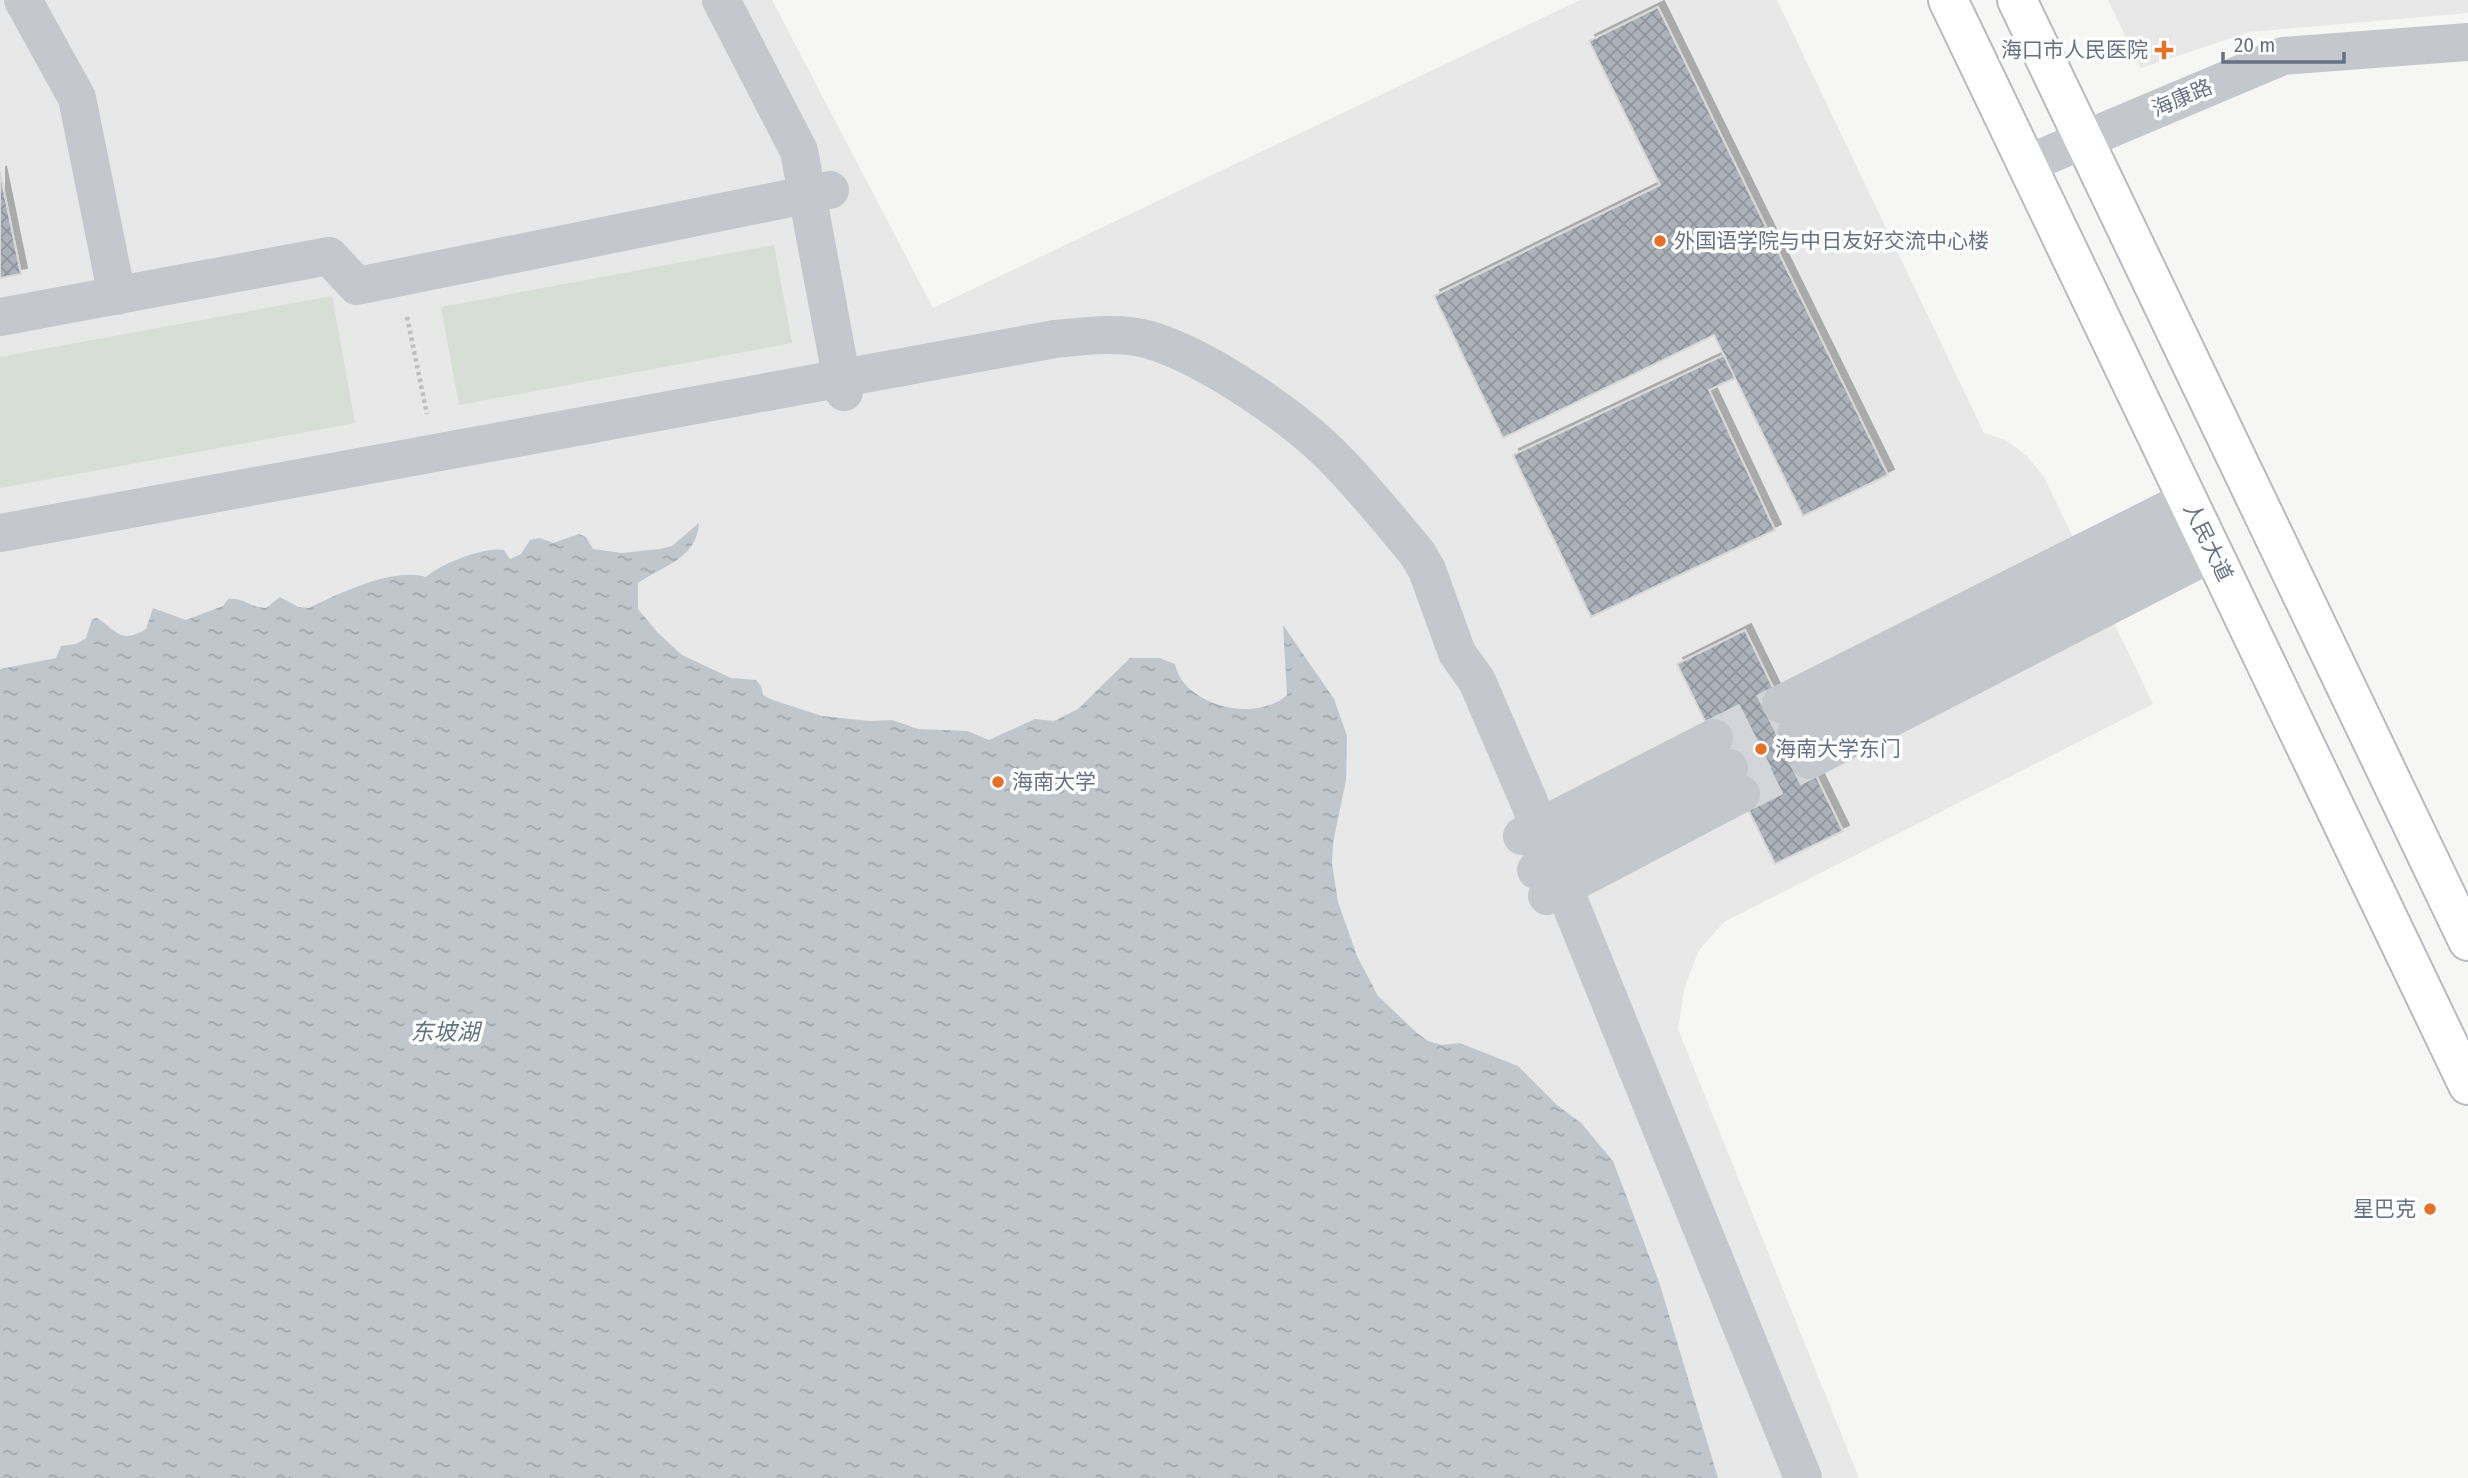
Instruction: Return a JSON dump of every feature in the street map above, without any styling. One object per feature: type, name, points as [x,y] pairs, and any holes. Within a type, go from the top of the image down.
[{"type":"main road","name":"人民大道","points":[[1948,0],[2468,1084]]},
{"type":"main road","points":[[2017,0],[2468,941]]},
{"type":"street","points":[[721,0],[817,181],[856,382]]},
{"type":"street","points":[[746,0],[822,148],[817,181]]},
{"type":"street","points":[[19,16],[76,99],[115,285]]},
{"type":"street","name":"海康路","points":[[2026,164],[2283,56],[2468,42]]},
{"type":"street","points":[[0,295],[115,285],[329,256],[357,286],[817,181]]},
{"type":"street","points":[[0,317],[115,285],[326,234],[356,261],[817,181]]},
{"type":"street","points":[[0,549],[856,382],[1055,338],[1122,336],[1148,340],[1177,350],[1208,366],[1252,395],[1339,463],[1417,553],[1431,580],[1457,653],[1477,681],[1544,863],[1783,1478]]},
{"type":"street","points":[[0,533],[434,453],[856,382]]},
{"type":"street","points":[[2200,526],[2088,583],[1795,732],[2088,583],[2200,526]]},
{"type":"street","points":[[1544,863],[1714,774],[1544,863]]},
{"type":"street","points":[[1544,863],[1803,1478]]},
{"type":"path","points":[[400,278],[434,453]]},
{"type":"shaded area","name":"海南大学","points":[[0,0],[772,0],[933,308],[1580,0],[1777,0],[1984,433],[2005,440],[2026,455],[2044,477],[2153,704],[1724,922],[1699,950],[1685,986],[1678,1029],[1859,1478],[0,1478]]},
{"type":"shaded area","name":"海口市人民医院","points":[[2108,0],[2468,0],[2468,13],[2249,32],[2141,68]]},
{"type":"shaded area","points":[[774,245],[792,343],[459,405],[441,307]]},
{"type":"shaded area","points":[[332,296],[355,423],[0,488],[0,357]]},
{"type":"water","name":"东坡湖","points":[[699,523],[697,535],[685,553],[638,583],[638,609],[658,633],[682,655],[731,678],[756,680],[763,695],[770,699],[822,716],[870,721],[892,720],[918,729],[967,731],[989,740],[1035,719],[1054,721],[1078,709],[1130,658],[1159,658],[1175,664],[1181,679],[1192,691],[1206,700],[1241,709],[1258,708],[1287,695],[1283,625],[1334,699],[1347,736],[1346,780],[1333,843],[1332,864],[1338,902],[1357,956],[1378,996],[1417,1033],[1428,1041],[1442,1045],[1460,1043],[1518,1066],[1557,1105],[1581,1123],[1613,1161],[1659,1282],[1718,1478],[0,1478],[0,669],[56,658],[61,646],[76,644],[86,638],[92,619],[97,618],[115,632],[131,636],[146,629],[153,608],[186,620],[223,606],[228,599],[266,608],[280,597],[298,607],[309,608],[350,589],[382,579],[413,575],[426,577],[441,567],[475,553],[504,550],[510,559],[521,554],[530,540],[540,538],[553,543],[579,534],[586,537],[593,549],[622,553],[672,546]]},
{"type":"building","name":"外国语学院与中日友好交流中心楼","points":[[1658,7],[1888,475],[1803,516],[1714,335],[1503,438],[1434,296],[1660,185],[1589,41]]},
{"type":"building","points":[[0,172],[21,274],[0,278]]},
{"type":"building","points":[[1724,355],[1735,378],[1709,390],[1775,530],[1591,617],[1513,455]]},
{"type":"building","name":"海南大学东门","points":[[1745,630],[1843,831],[1775,864],[1677,664]]},
{"type":"tunnel","points":[[1714,738],[1781,704]]},
{"type":"tunnel","points":[[1729,768],[1796,734]]},
{"type":"tunnel","points":[[1741,794],[1809,760]]},
{"type":"place","name":"海口市人民医院","points":[[2164,50]]},
{"type":"place","name":"外国语学院与中日友好交流中心楼","points":[[1660,241]]},
{"type":"place","name":"海南大学东门","points":[[1761,749]]},
{"type":"place","name":"海南大学","points":[[998,782]]},
{"type":"place","name":"星巴克","points":[[2430,1209]]}]
